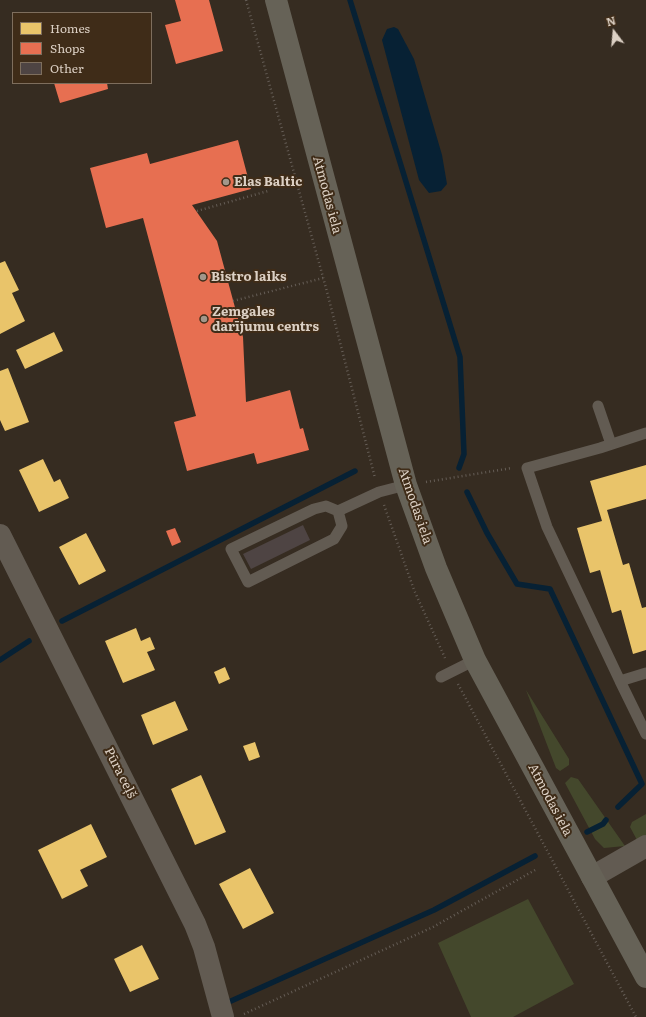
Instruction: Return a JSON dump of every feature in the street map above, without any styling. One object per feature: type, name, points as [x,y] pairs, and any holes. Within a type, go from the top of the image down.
[{"type":"main road","name":"Atmodas iela","points":[[276,0],[324,187],[406,485],[436,568],[475,660],[646,977]]},
{"type":"street","name":"Pūra ceļš","points":[[0,536],[194,924],[204,947],[223,1017]]},
{"type":"street","points":[[592,877],[646,846]]},
{"type":"lane","points":[[598,406],[611,444]]},
{"type":"lane","points":[[646,433],[527,468],[547,527],[646,734]]},
{"type":"lane","points":[[338,511],[342,526],[334,539],[248,582],[231,549],[314,509],[326,506],[338,511],[379,492],[406,485]]},
{"type":"lane","points":[[441,677],[475,660]]},
{"type":"lane","points":[[620,681],[646,673]]},
{"type":"path","points":[[197,211],[268,191]]},
{"type":"path","points":[[233,301],[323,278]]},
{"type":"path","points":[[406,485],[506,468],[527,468]]},
{"type":"path","points":[[552,861],[636,1017]]},
{"type":"path","points":[[237,1017],[434,927],[537,869]]},
{"type":"green space","points":[[526,690],[569,759],[569,765],[560,771],[556,768]]},
{"type":"green space","points":[[571,777],[578,779],[625,846],[604,848],[595,839],[565,783]]},
{"type":"green space","points":[[646,814],[646,835],[637,840],[630,827],[632,822]]},
{"type":"green space","points":[[528,899],[574,984],[513,1017],[471,1017],[438,943]]},
{"type":"water","points":[[394,27],[398,29],[414,59],[442,155],[447,184],[441,191],[429,193],[419,180],[382,40],[387,29]]},
{"type":"building: Homes","points":[[5,261],[19,290],[12,293],[25,321],[0,334],[0,263]]},
{"type":"building: Homes","points":[[54,332],[63,351],[25,369],[16,350]]},
{"type":"building: Homes","points":[[8,368],[29,422],[5,431],[0,420],[0,371]]},
{"type":"building: Homes","points":[[43,459],[54,482],[60,479],[69,498],[39,512],[19,470]]},
{"type":"building: Homes","points":[[646,465],[646,499],[607,510],[623,565],[629,563],[642,608],[646,607],[646,650],[633,654],[621,610],[612,613],[600,570],[590,573],[577,528],[602,521],[590,481]]},
{"type":"building: Homes","points":[[86,533],[106,571],[79,585],[59,547]]},
{"type":"building: Homes","points":[[136,628],[141,641],[150,637],[155,649],[147,652],[155,670],[123,683],[105,641]]},
{"type":"building: Homes","points":[[225,667],[230,679],[219,684],[214,672]]},
{"type":"building: Homes","points":[[175,701],[188,730],[153,745],[141,715]]},
{"type":"building: Homes","points":[[255,742],[260,757],[249,761],[243,746]]},
{"type":"building: Homes","points":[[201,775],[226,832],[195,845],[171,789]]},
{"type":"building: Homes","points":[[91,824],[107,857],[80,870],[88,886],[62,899],[38,850]]},
{"type":"building: Homes","points":[[250,868],[274,913],[243,929],[219,884]]},
{"type":"building: Homes","points":[[142,945],[159,979],[130,992],[114,959]]},
{"type":"building: Shops","points":[[175,0],[209,0],[223,51],[176,64],[165,25],[181,21]]},
{"type":"building: Shops","points":[[54,84],[107,84],[108,89],[60,103]]},
{"type":"building: Shops","name":"Zemgales darījumu centrs","points":[[238,140],[251,189],[192,205],[217,241],[243,337],[246,402],[290,390],[300,429],[303,428],[309,450],[257,464],[254,453],[187,471],[174,422],[196,416],[143,218],[106,228],[90,168],[147,153],[150,164]]},
{"type":"building: Shops","points":[[175,528],[181,542],[172,546],[166,531]]},
{"type":"building: Other","points":[[303,525],[310,540],[251,569],[243,554]]},
{"type":"waterway","points":[[350,0],[460,357],[464,454],[459,468]]},
{"type":"waterway","points":[[62,621],[355,471]]},
{"type":"waterway","points":[[467,492],[487,533],[517,584],[550,589],[642,784],[618,807]]},
{"type":"waterway","points":[[0,660],[29,641]]},
{"type":"waterway","points":[[587,832],[603,824],[606,820]]},
{"type":"waterway","points":[[231,1001],[434,910],[535,856]]},
{"type":"place","name":"Elas Baltic","points":[[226,182]]},
{"type":"place","name":"Bistro laiks","points":[[203,277]]},
{"type":"place","name":"Zemgales darījumu centrs","points":[[204,319]]}]
